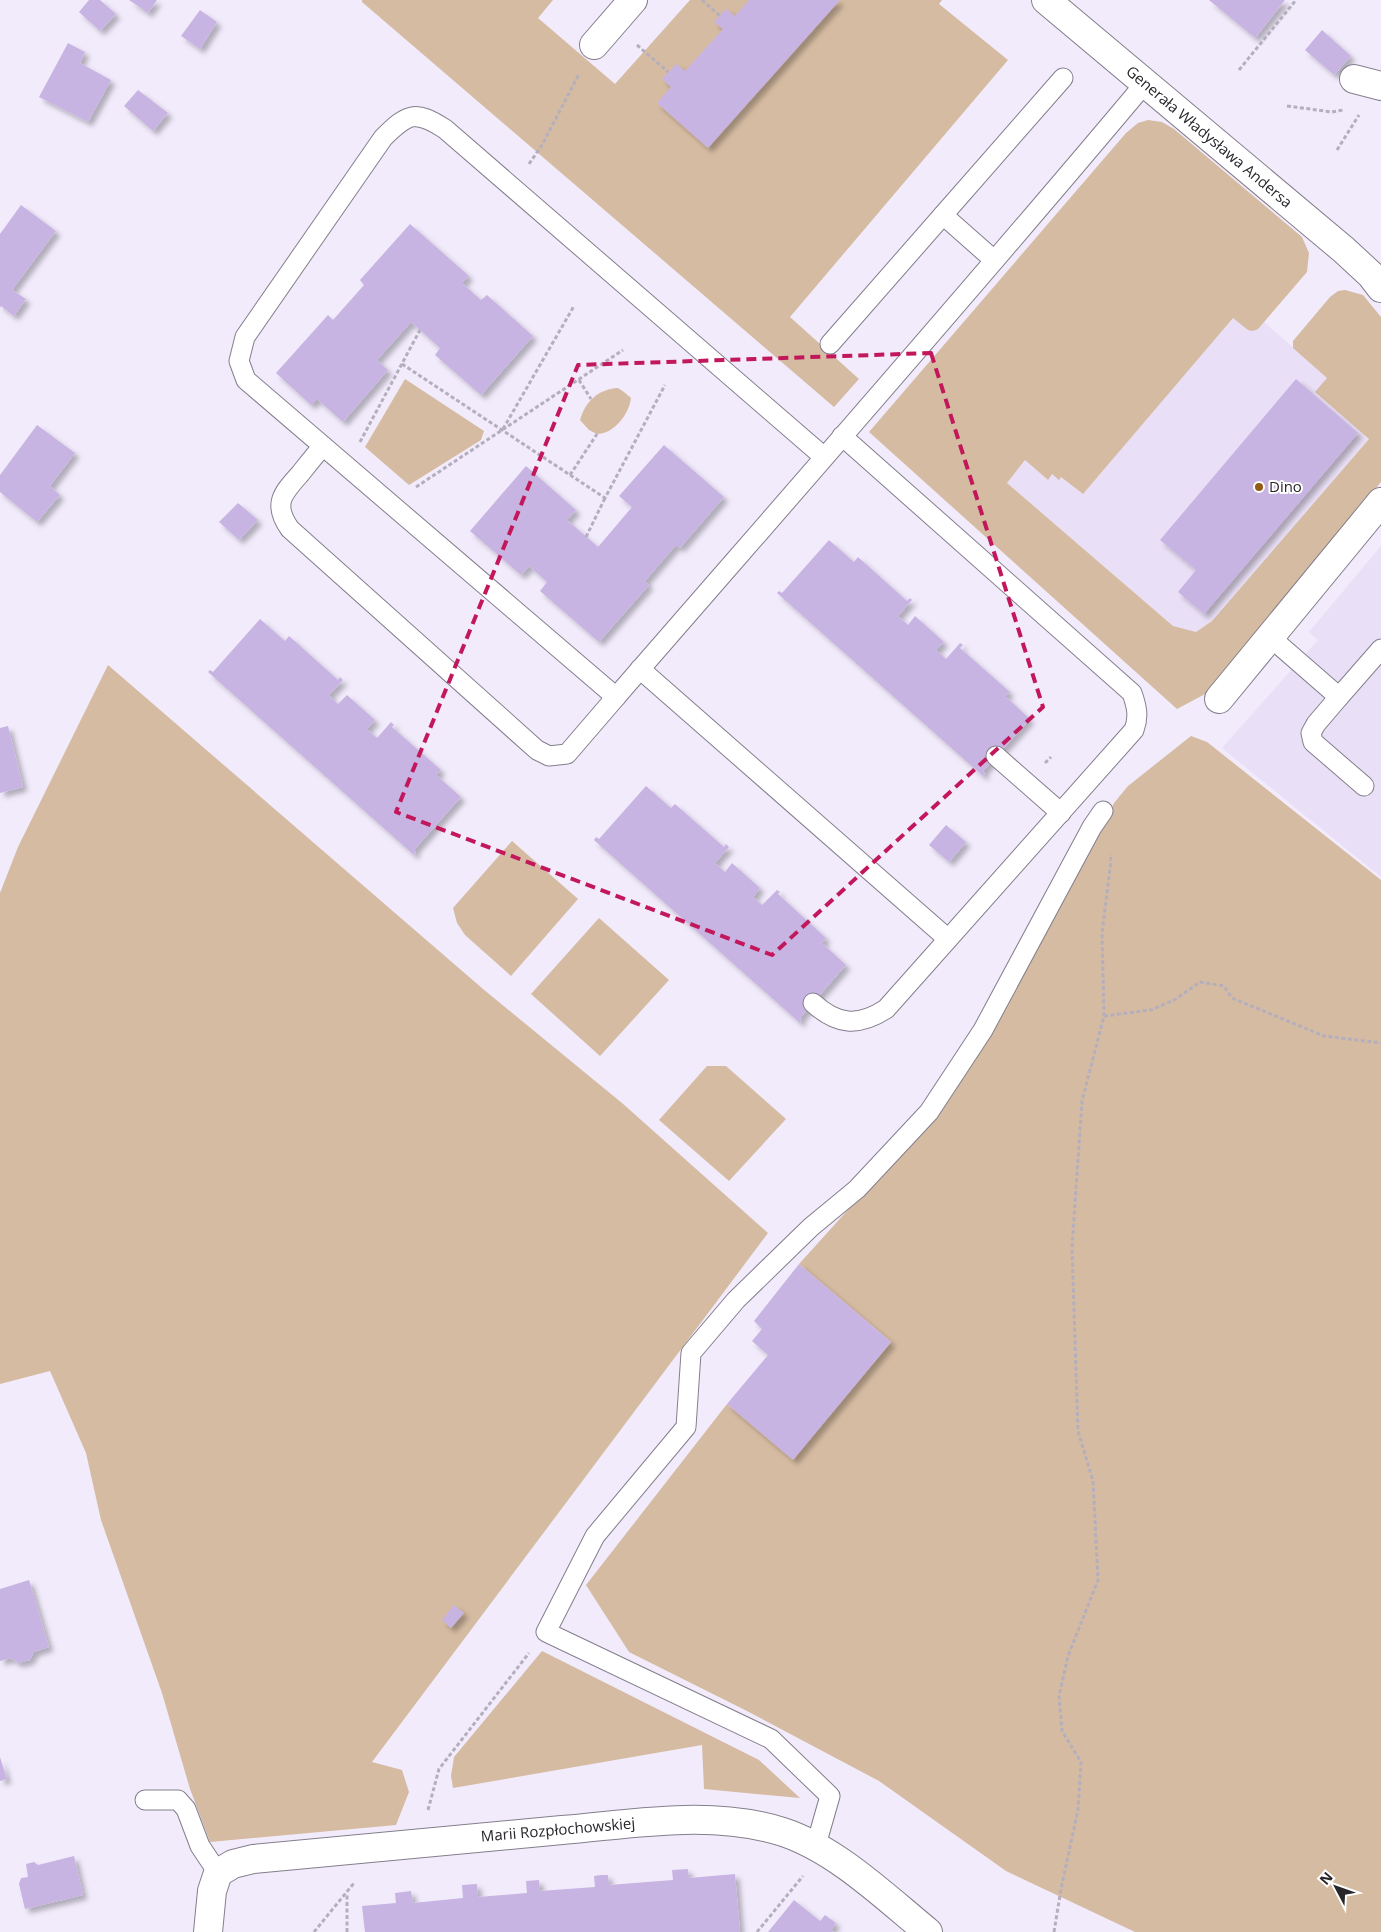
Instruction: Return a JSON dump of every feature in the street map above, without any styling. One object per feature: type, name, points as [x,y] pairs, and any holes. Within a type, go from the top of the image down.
[{"type":"street","points":[[594,45],[633,0]]},
{"type":"street","name":"Generała Władysława Andersa","points":[[1056,3],[1146,82],[1378,276]]},
{"type":"street","points":[[1354,79],[1381,86]]},
{"type":"street","points":[[1219,699],[1381,502]]},
{"type":"street","name":"Marii Rozpłochowskiej","points":[[218,1873],[233,1864],[253,1859],[420,1842],[670,1821],[729,1820],[782,1832],[816,1845],[847,1867],[928,1932]]},
{"type":"street","points":[[208,1932],[212,1891],[218,1873]]},
{"type":"lane","points":[[830,344],[1063,78]]},
{"type":"lane","points":[[323,446],[284,492],[281,511],[283,520],[290,529],[537,750],[549,756],[566,754],[1146,82]]},
{"type":"lane","points":[[616,697],[246,380],[239,361],[245,337],[383,138],[399,122],[415,116],[429,118],[445,129],[824,457]]},
{"type":"lane","points":[[942,215],[994,260]]},
{"type":"lane","points":[[813,1003],[825,1014],[835,1019],[847,1021],[862,1020],[875,1016],[886,1009],[1134,730],[1138,712],[1132,693],[842,436]]},
{"type":"lane","points":[[1270,637],[1339,697]]},
{"type":"lane","points":[[1364,786],[1313,742],[1311,733],[1316,724],[1381,649]]},
{"type":"lane","points":[[640,669],[948,939]]},
{"type":"lane","points":[[996,756],[1061,813]]},
{"type":"lane","points":[[816,1845],[830,1796],[771,1738],[546,1632],[595,1536],[686,1427],[691,1353],[736,1300],[811,1227],[857,1189],[929,1112],[983,1030],[1092,826],[1102,811]]},
{"type":"lane","points":[[146,1800],[178,1800],[186,1809],[200,1846],[218,1873]]},
{"type":"path","points":[[702,0],[720,16]]},
{"type":"path","points":[[1239,70],[1296,0]]},
{"type":"path","points":[[636,44],[668,72]]},
{"type":"path","points":[[512,187],[542,145],[594,45]]},
{"type":"path","points":[[1287,106],[1332,112],[1346,110]]},
{"type":"path","points":[[1337,150],[1361,111]]},
{"type":"path","points":[[502,430],[574,306]]},
{"type":"path","points":[[347,467],[420,330]]},
{"type":"path","points":[[390,504],[623,350]]},
{"type":"path","points":[[402,364],[605,498]]},
{"type":"path","points":[[579,380],[591,399]]},
{"type":"path","points":[[586,537],[665,385]]},
{"type":"path","points":[[570,475],[597,434]]},
{"type":"path","points":[[1054,1932],[1078,1810],[1081,1762],[1062,1730],[1059,1696],[1068,1656],[1098,1580],[1093,1482],[1078,1432],[1072,1248],[1082,1101],[1104,1016],[1102,933],[1112,861],[1102,811]]},
{"type":"path","points":[[1104,1016],[1152,1010],[1176,999],[1200,982],[1224,986],[1232,998],[1324,1036],[1381,1043]]},
{"type":"path","points":[[420,1842],[439,1769],[546,1632]]},
{"type":"path","points":[[757,1932],[806,1872]]},
{"type":"path","points":[[314,1932],[357,1880]]},
{"type":"path","points":[[347,1932],[348,1892]]},
{"type":"highlighted area","points":[[931,353],[1043,707],[772,955],[396,812],[578,365]]},
{"type":"shaded area","points":[[362,0],[553,0],[538,18],[615,84],[690,0],[942,0],[939,4],[1008,60],[790,317],[859,379],[834,407],[362,2]]},
{"type":"shaded area","points":[[1148,120],[1162,122],[1174,129],[1302,237],[1309,253],[1307,272],[1258,329],[1248,330],[1233,318],[1083,494],[1061,477],[1059,480],[1052,474],[1048,480],[1025,460],[1007,483],[1173,626],[1196,632],[1212,621],[1369,439],[1315,392],[1327,378],[1293,348],[1293,341],[1330,297],[1338,291],[1345,290],[1363,295],[1381,317],[1381,482],[1207,693],[1177,709],[869,432],[1126,133],[1138,123]]},
{"type":"shaded area","points":[[1233,317],[1248,330],[1258,329],[1264,322],[1328,378],[1315,393],[1369,439],[1212,621],[1196,632],[1173,626],[1007,483],[1025,460],[1047,479],[1052,474],[1061,477],[1083,494]]},
{"type":"shaded area","points":[[405,379],[484,431],[481,440],[409,485],[365,447]]},
{"type":"shaded area","points":[[618,388],[631,398],[630,404],[620,422],[609,431],[603,433],[597,434],[589,430],[580,420],[589,402],[604,391]]},
{"type":"shaded area","points":[[1381,546],[1381,877],[1222,748],[1318,640],[1309,632]]},
{"type":"shaded area","points":[[108,665],[483,989],[622,1103],[768,1233],[372,1762],[402,1770],[409,1792],[396,1825],[210,1842],[190,1789],[162,1693],[101,1520],[86,1453],[50,1371],[0,1384],[0,893],[18,847]]},
{"type":"shaded area","points":[[1191,736],[1207,742],[1381,880],[1381,1932],[1135,1932],[1006,1871],[879,1781],[747,1711],[629,1652],[586,1585],[727,1404],[793,1459],[891,1342],[799,1264],[950,1097],[1063,900],[1114,803],[1128,786]]},
{"type":"shaded area","points":[[512,841],[578,899],[511,976],[465,935],[457,923],[453,908]]},
{"type":"shaded area","points":[[599,918],[669,980],[600,1056],[531,994]]},
{"type":"shaded area","points":[[707,1066],[726,1066],[786,1119],[729,1181],[659,1120]]},
{"type":"shaded area","points":[[542,1651],[759,1760],[800,1798],[704,1789],[702,1745],[453,1788],[451,1776],[454,1757]]},
{"type":"building","points":[[89,0],[100,0],[116,14],[100,31],[79,12]]},
{"type":"building","points":[[129,0],[157,0],[148,13]]},
{"type":"building","points":[[749,0],[840,0],[708,148],[657,103],[671,87],[662,79],[676,64],[685,71],[723,29],[714,22],[726,9],[735,16]]},
{"type":"building","points":[[1209,0],[1285,0],[1255,38]]},
{"type":"building","points":[[200,10],[217,22],[200,49],[181,36]]},
{"type":"building","points":[[1322,30],[1351,56],[1334,75],[1305,50]]},
{"type":"building","points":[[68,43],[85,52],[80,63],[111,80],[88,122],[39,97]]},
{"type":"building","points":[[138,90],[168,113],[153,131],[124,106]]},
{"type":"building","points":[[21,205],[56,231],[12,290],[26,299],[14,316],[1,306],[0,308],[0,234]]},
{"type":"building","points":[[410,224],[469,276],[462,283],[481,300],[487,295],[533,336],[481,395],[435,355],[440,348],[411,322],[377,360],[388,370],[343,422],[317,399],[311,405],[276,373],[328,315],[333,320],[364,285],[360,280]]},
{"type":"building","name":"Dino","points":[[1296,379],[1358,433],[1204,614],[1178,592],[1196,570],[1160,540]]},
{"type":"building","points":[[37,425],[75,453],[50,486],[60,495],[37,522],[0,492],[0,475]]},
{"type":"building","points":[[664,445],[724,497],[680,548],[676,545],[645,581],[649,585],[599,642],[540,591],[547,582],[529,566],[521,575],[470,531],[526,466],[576,510],[567,520],[598,547],[632,507],[619,496]]},
{"type":"building","points":[[238,503],[258,520],[239,540],[219,522]]},
{"type":"building","points":[[829,540],[854,562],[858,557],[907,601],[910,598],[912,600],[898,616],[908,625],[915,616],[944,642],[936,650],[946,659],[960,643],[963,645],[960,648],[1010,692],[1005,696],[1030,719],[983,771],[985,774],[983,776],[777,593],[779,591],[782,593]]},
{"type":"building","points":[[260,619],[285,641],[289,636],[338,680],[340,677],[343,680],[329,695],[338,704],[347,695],[375,720],[367,729],[377,738],[391,722],[394,725],[392,727],[441,770],[436,775],[461,797],[414,850],[416,852],[414,855],[208,672],[210,670],[213,672]]},
{"type":"building","points":[[8,726],[23,787],[0,793],[0,728]]},
{"type":"building","points":[[646,786],[671,808],[675,804],[724,847],[726,844],[729,847],[715,863],[725,872],[732,863],[760,888],[753,897],[762,905],[777,890],[780,892],[778,894],[826,938],[822,943],[846,965],[800,1018],[802,1020],[800,1023],[594,840],[596,837],[599,839]]},
{"type":"building","points":[[946,825],[966,842],[949,862],[929,845]]},
{"type":"building","points":[[799,1264],[891,1342],[793,1460],[727,1404],[768,1355],[752,1341],[762,1329],[754,1321]]},
{"type":"building","points":[[29,1580],[49,1647],[34,1652],[30,1660],[18,1663],[11,1658],[0,1661],[0,1589]]},
{"type":"building","points":[[454,1605],[464,1613],[451,1628],[442,1620]]},
{"type":"building","points":[[0,1757],[7,1779],[0,1781]]},
{"type":"building","points":[[74,1856],[83,1895],[25,1909],[19,1884],[21,1878],[28,1877],[26,1864],[34,1862],[38,1865]]},
{"type":"building","points":[[688,1869],[689,1878],[735,1874],[740,1932],[365,1932],[362,1906],[396,1903],[395,1893],[411,1891],[413,1903],[463,1898],[462,1885],[477,1884],[478,1897],[527,1893],[526,1881],[539,1880],[540,1891],[595,1887],[594,1876],[608,1875],[609,1885],[673,1880],[672,1870]]},
{"type":"building","points":[[794,1900],[820,1921],[825,1915],[836,1923],[831,1930],[834,1932],[768,1932]]},
{"type":"place","name":"Dino","points":[[1259,487]]}]
